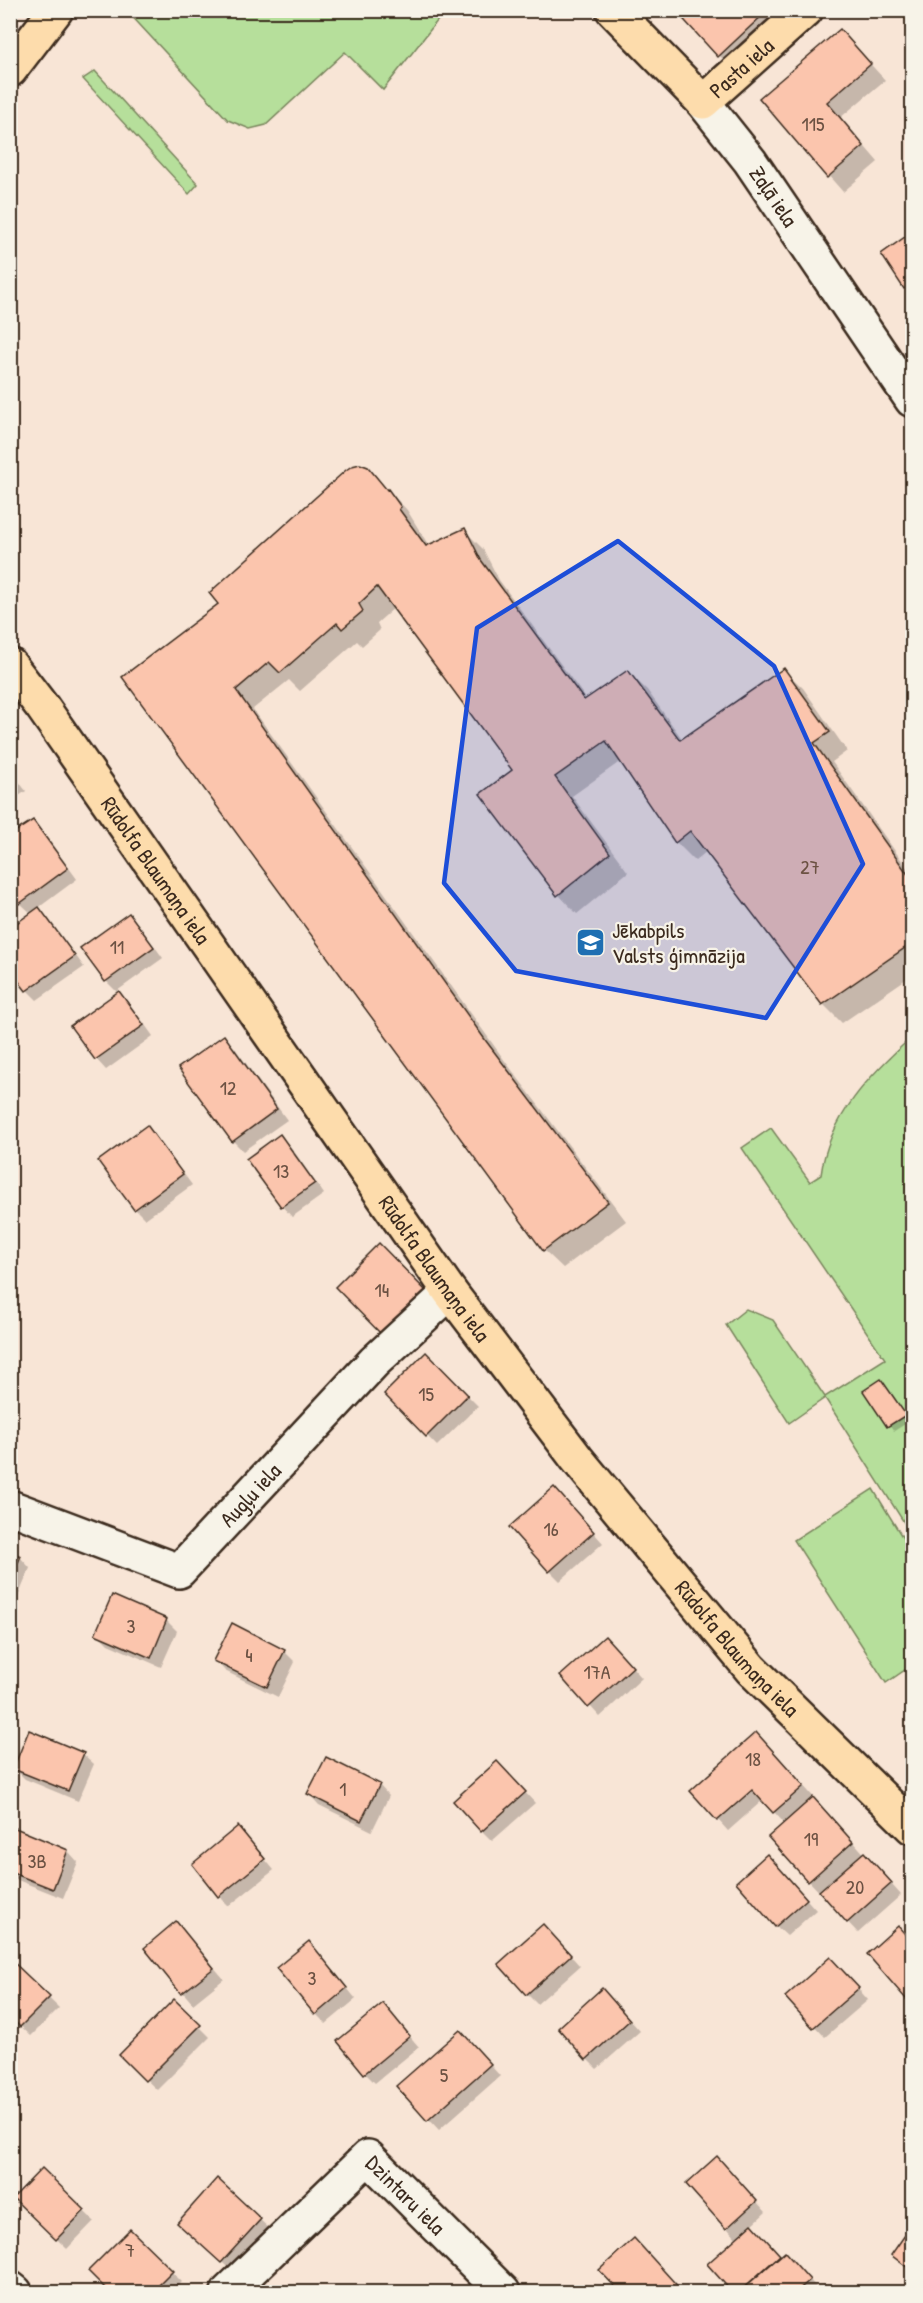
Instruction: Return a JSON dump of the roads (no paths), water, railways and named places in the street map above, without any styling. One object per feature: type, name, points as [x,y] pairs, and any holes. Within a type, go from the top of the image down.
[{"type":"main road","points":[[10,70],[56,10]]},
{"type":"main road","name":"Zaļā iela","points":[[613,10],[704,102]]},
{"type":"main road","name":"Pasta iela","points":[[704,102],[806,10]]},
{"type":"main road","name":"Rūdolfa Blaumaņa iela","points":[[10,666],[50,717],[450,1292],[577,1459],[751,1669],[912,1827]]},
{"type":"street","name":"Zaļā iela","points":[[704,102],[750,161],[912,400]]},
{"type":"street","name":"Augļu iela","points":[[10,1507],[179,1571],[374,1362],[450,1292]]},
{"type":"street","name":"Dzintaru iela","points":[[228,2292],[368,2157],[503,2292]]},
{"type":"street","points":[[10,2288],[15,2292]]},
{"type":"place","name":"Jēkabpils Valsts ģimnāzija","points":[[591,943]]}]
